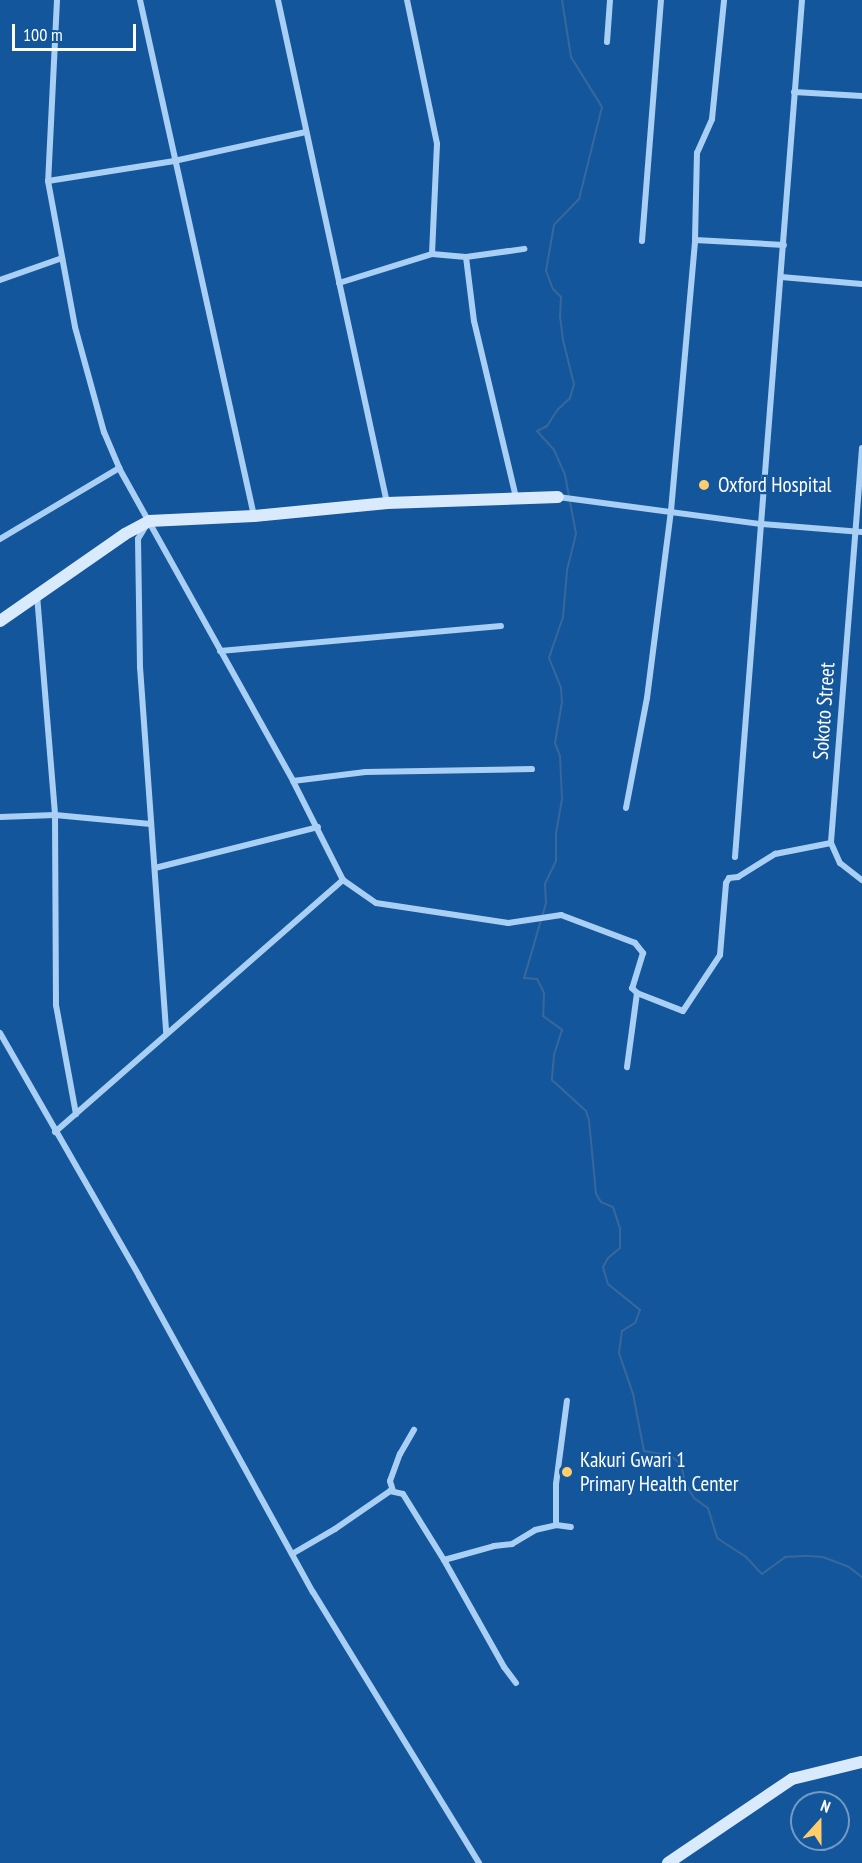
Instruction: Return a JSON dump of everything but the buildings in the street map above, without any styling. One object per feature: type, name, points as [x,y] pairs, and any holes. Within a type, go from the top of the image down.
[{"type":"main road","points":[[0,621],[125,534],[149,521],[254,516],[387,503],[516,496],[558,497]]},
{"type":"main road","points":[[668,1863],[792,1779],[862,1762]]},
{"type":"street","points":[[57,0],[48,182],[75,327],[104,432],[119,468],[293,781],[343,880],[375,903],[508,922],[546,916],[572,916],[641,947],[644,953],[632,988],[637,993],[682,1011],[720,955],[726,883],[729,878],[738,877],[775,854],[831,843],[840,863],[862,880]]},
{"type":"street","points":[[140,0],[254,516]]},
{"type":"street","points":[[278,0],[387,503]]},
{"type":"street","points":[[407,0],[437,144],[432,254]]},
{"type":"street","points":[[607,42],[610,0]]},
{"type":"street","points":[[642,241],[661,0]]},
{"type":"street","points":[[626,808],[647,698],[671,511],[695,240],[697,153],[712,119],[724,0]]},
{"type":"street","points":[[735,857],[802,0]]},
{"type":"street","points":[[795,92],[862,96]]},
{"type":"street","points":[[48,182],[174,161],[306,132]]},
{"type":"street","points":[[695,240],[784,245]]},
{"type":"street","points":[[339,283],[432,254],[466,257],[524,249]]},
{"type":"street","points":[[466,257],[474,321],[516,496]]},
{"type":"street","points":[[0,280],[62,258]]},
{"type":"street","points":[[781,277],[862,284]]},
{"type":"street","name":"Sokoto Street","points":[[831,843],[862,448]]},
{"type":"street","points":[[0,539],[119,468]]},
{"type":"street","points":[[558,497],[761,524],[862,532]]},
{"type":"street","points":[[149,521],[138,539],[140,667],[166,1033]]},
{"type":"street","points":[[37,594],[55,815],[56,1005],[76,1114]]},
{"type":"street","points":[[220,651],[501,626]]},
{"type":"street","points":[[293,781],[365,772],[532,769]]},
{"type":"street","points":[[0,817],[55,815],[151,824]]},
{"type":"street","points":[[155,868],[318,827]]},
{"type":"street","points":[[55,1132],[343,880]]},
{"type":"street","points":[[627,1067],[637,993]]},
{"type":"street","points":[[0,1033],[139,1276],[292,1554],[478,1863]]},
{"type":"street","points":[[556,1525],[556,1484],[567,1401]]},
{"type":"street","points":[[393,1491],[390,1480],[400,1454],[414,1430]]},
{"type":"street","points":[[292,1554],[390,1491],[403,1494],[516,1683]]},
{"type":"street","points":[[444,1560],[494,1546],[512,1544],[535,1530],[556,1525],[571,1527]]},
{"type":"waterway","points":[[562,0],[571,57],[602,107],[579,199],[554,225],[546,271],[553,289],[561,297],[560,316],[563,340],[574,384],[570,398],[558,409],[547,426],[537,431],[554,450],[565,475],[576,534],[567,571],[563,617],[549,658],[561,688],[562,702],[555,743],[560,756],[562,799],[556,833],[556,861],[545,884],[546,903],[524,978],[537,979],[544,993],[543,1016],[562,1030],[554,1055],[552,1080],[586,1111],[589,1120],[596,1194],[601,1202],[613,1207],[620,1228],[620,1248],[608,1258],[603,1267],[608,1284],[640,1310],[635,1323],[622,1331],[619,1353],[633,1394],[644,1451],[671,1456],[681,1464],[685,1483],[694,1498],[708,1508],[717,1538],[746,1557],[762,1574],[785,1557],[807,1556],[823,1557],[849,1567],[862,1577]]},
{"type":"place","name":"Oxford Hospital","points":[[704,485]]},
{"type":"place","name":"Kakuri Gwari 1 Primary Health Center","points":[[567,1472]]}]
